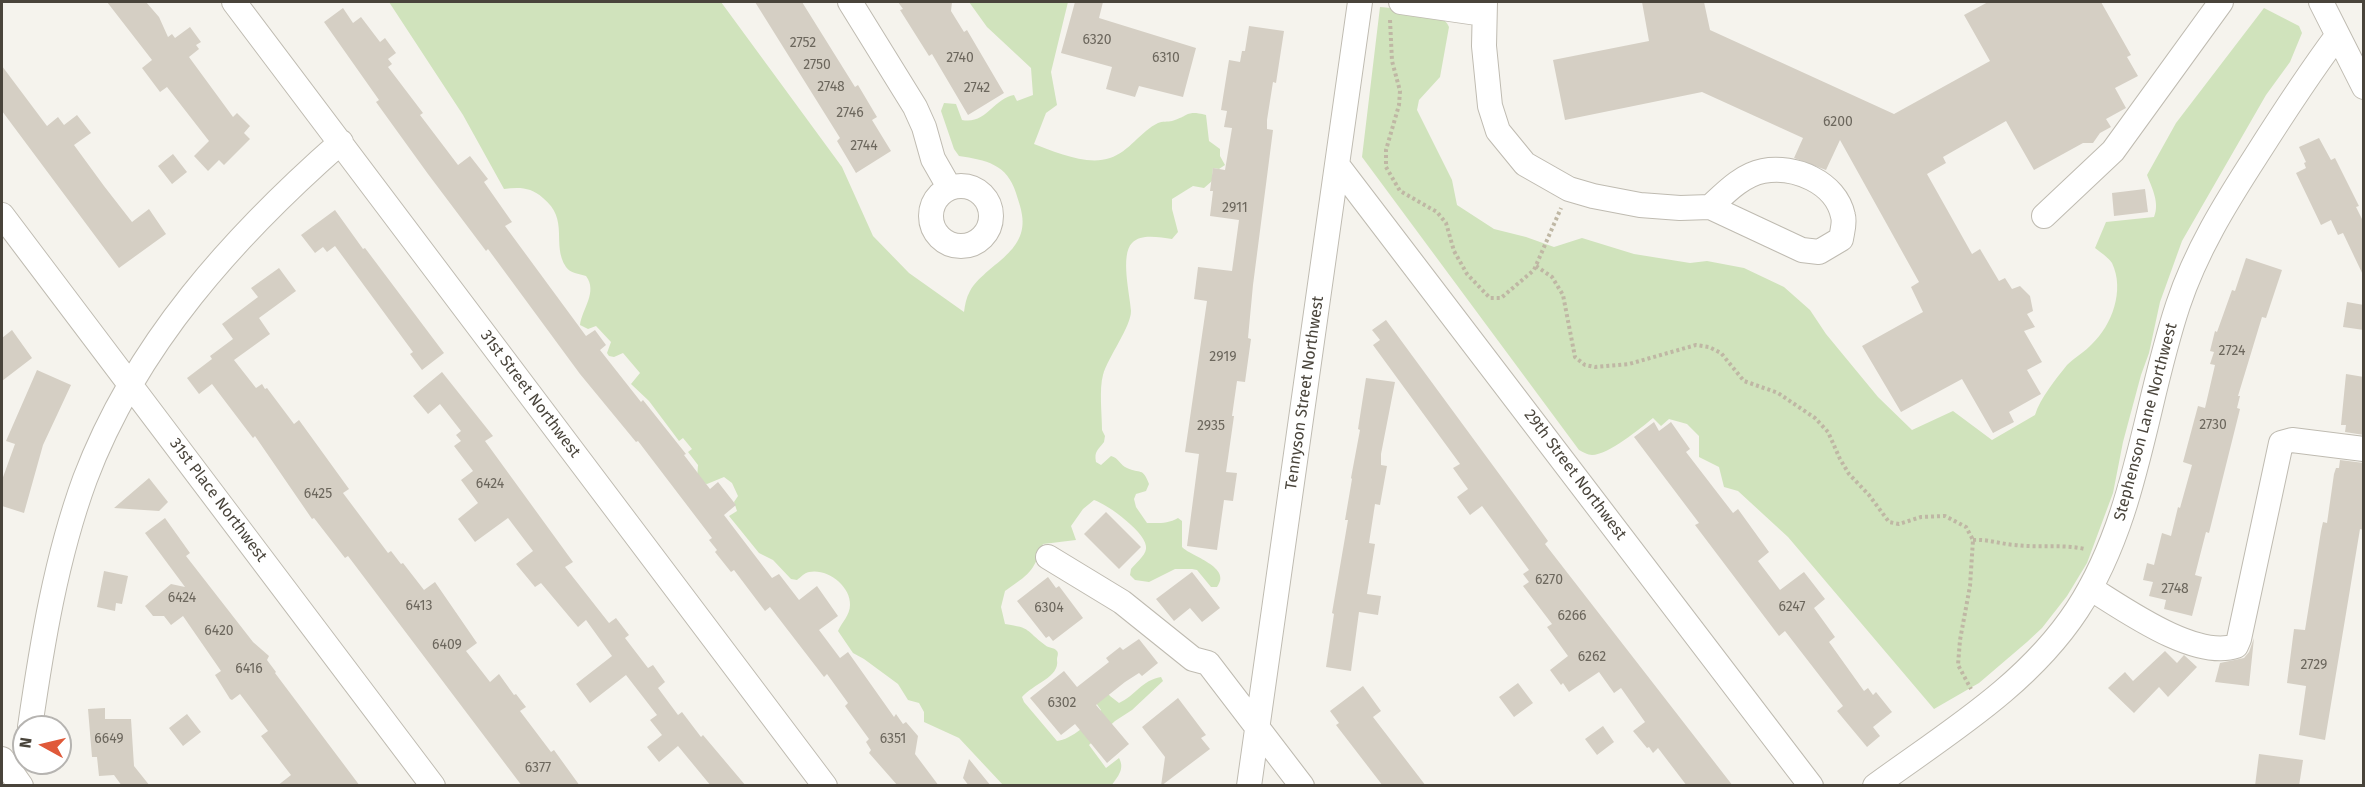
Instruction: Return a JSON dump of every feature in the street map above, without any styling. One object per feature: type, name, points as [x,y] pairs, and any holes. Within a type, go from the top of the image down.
[{"type":"street","name":"31st Street Northwest","points":[[234,2],[825,786]]},
{"type":"street","points":[[850,2],[915,107],[924,127],[933,159],[949,187]]},
{"type":"street","name":"Tennyson Street Northwest","points":[[1249,786],[1360,2]]},
{"type":"street","points":[[2043,216],[2113,151],[2221,2]]},
{"type":"street","points":[[2320,2],[2364,87]]},
{"type":"street","points":[[1396,6],[1484,8],[1484,46],[1490,106],[1498,131],[1525,164],[1569,189],[1640,205],[1680,208],[1710,207],[1802,250],[1818,252],[1841,239],[1844,217],[1835,198],[1822,183],[1787,169],[1761,171],[1736,184],[1710,207]]},
{"type":"street","name":"Stephenson Lane Northwest","points":[[1875,786],[1982,708],[2032,665],[2066,625],[2090,588],[2107,554],[2123,513],[2164,352],[2192,268],[2228,200],[2305,78],[2337,36]]},
{"type":"street","points":[[32,715],[52,597],[76,505],[96,451],[131,384],[187,301],[219,260],[268,210],[341,142]]},
{"type":"street","name":"29th Street Northwest","points":[[1338,166],[1811,786]]},
{"type":"street","name":"31st Place Northwest","points":[[2,215],[433,786]]},
{"type":"street","points":[[2090,588],[2167,634],[2221,649],[2236,646],[2281,443],[2292,440],[2364,449]]},
{"type":"street","points":[[1048,557],[1122,602],[1193,659],[1208,663],[1302,786]]},
{"type":"street","points":[[2,759],[21,785]]},
{"type":"path","points":[[1396,6],[1389,30],[1392,61],[1400,91],[1399,105],[1386,150],[1386,167],[1400,191],[1437,212],[1446,223],[1454,251],[1467,274],[1490,298],[1501,298],[1534,270],[1569,189]]},
{"type":"path","points":[[1536,266],[1552,277],[1563,295],[1575,357],[1585,364],[1595,366],[1629,364],[1696,345],[1709,347],[1721,353],[1744,381],[1778,393],[1815,418],[1828,432],[1849,474],[1869,495],[1889,522],[1899,524],[1921,517],[1945,516],[1966,527],[1973,540],[1970,586],[1958,665],[1982,708]]},
{"type":"path","points":[[1973,540],[1985,539],[2015,545],[2068,546],[2107,554]]},
{"type":"green space","points":[[389,2],[721,2],[842,167],[873,236],[909,273],[964,312],[969,294],[977,282],[1012,249],[1019,239],[1022,215],[1012,183],[1001,170],[978,159],[959,156],[954,149],[941,111],[944,103],[956,104],[962,120],[977,119],[1007,97],[1014,95],[1017,101],[1033,95],[1031,68],[987,27],[969,2],[1068,2],[1051,72],[1057,105],[1046,113],[1034,144],[1071,157],[1101,160],[1117,155],[1158,123],[1172,121],[1191,113],[1206,115],[1209,141],[1220,149],[1220,156],[1225,165],[1219,169],[1213,168],[1212,181],[1204,188],[1193,186],[1172,199],[1178,232],[1172,239],[1141,238],[1132,243],[1128,249],[1126,266],[1130,318],[1103,375],[1101,402],[1102,430],[1105,436],[1104,442],[1096,453],[1096,462],[1101,465],[1111,456],[1127,468],[1143,473],[1149,484],[1146,491],[1136,494],[1134,499],[1136,507],[1147,523],[1167,522],[1178,518],[1182,521],[1182,547],[1215,568],[1220,580],[1217,587],[1211,587],[1197,570],[1175,569],[1149,582],[1135,580],[1130,575],[1131,569],[1144,554],[1145,543],[1126,520],[1094,500],[1083,509],[1071,526],[1076,540],[1043,544],[1029,572],[1005,591],[1001,607],[1005,624],[1028,630],[1046,646],[1058,652],[1057,666],[1050,676],[1022,697],[1057,741],[1075,734],[1101,710],[1091,696],[1096,678],[1110,696],[1119,703],[1149,681],[1161,677],[1163,681],[1089,745],[1106,768],[1119,758],[1121,769],[1112,785],[1003,785],[959,738],[924,722],[924,712],[919,703],[908,700],[898,684],[853,653],[838,631],[850,605],[847,591],[837,580],[816,571],[804,574],[797,580],[791,579],[773,560],[759,553],[729,516],[737,511],[734,502],[738,496],[732,483],[724,477],[707,484],[697,479],[698,465],[688,452],[692,449],[683,438],[679,441],[649,401],[631,384],[640,373],[623,353],[614,357],[609,356],[607,353],[611,342],[596,326],[588,329],[580,325],[590,294],[589,282],[586,276],[572,272],[566,267],[560,250],[558,223],[551,206],[538,194],[529,190],[504,189],[463,115]]},
{"type":"green space","points":[[1380,7],[1429,13],[1445,21],[1449,27],[1440,77],[1419,100],[1417,110],[1452,180],[1457,205],[1494,229],[1554,247],[1582,238],[1634,254],[1690,263],[1707,261],[1744,268],[1784,287],[1810,310],[1826,334],[1878,397],[1912,430],[1953,411],[1992,440],[2035,415],[2053,382],[2067,365],[2099,336],[2111,317],[2117,295],[2116,273],[2112,263],[2095,248],[2106,222],[2154,217],[2156,201],[2147,175],[2176,123],[2264,8],[2299,26],[2302,33],[2290,62],[2266,95],[2182,241],[2160,302],[2149,353],[2123,442],[2113,493],[2087,563],[2067,596],[2042,628],[1979,683],[1934,709],[1788,537],[1738,491],[1724,487],[1719,467],[1699,457],[1699,436],[1687,424],[1669,419],[1661,426],[1653,418],[1607,451],[1592,455],[1579,450],[1362,157]]},
{"type":"building","points":[[107,2],[146,2],[159,17],[168,37],[172,34],[175,38],[190,27],[201,42],[196,45],[199,49],[189,57],[233,117],[237,113],[250,126],[244,133],[250,139],[224,165],[219,160],[208,171],[194,156],[209,141],[167,87],[160,92],[142,68],[152,60]]},
{"type":"building","points":[[755,2],[802,2],[855,87],[858,85],[877,117],[872,120],[891,151],[856,173],[837,141],[840,138]]},
{"type":"building","points":[[898,2],[952,2],[951,11],[964,32],[967,30],[1004,93],[968,115],[932,54],[929,56],[900,10],[903,9]]},
{"type":"building","points":[[1075,2],[1103,2],[1099,18],[1196,48],[1183,97],[1139,86],[1135,97],[1106,89],[1112,67],[1061,53]]},
{"type":"building","points":[[1642,2],[1704,2],[1710,30],[1894,114],[1990,61],[1964,15],[1988,2],[2101,2],[2131,55],[2127,57],[2138,76],[2115,88],[2126,108],[2106,119],[2111,127],[2100,133],[2093,143],[2083,143],[2034,170],[2006,121],[1943,157],[1946,163],[1927,174],[1972,254],[1980,249],[1999,281],[2005,278],[2012,289],[2020,286],[2030,296],[2033,311],[2027,314],[2035,327],[2024,331],[2042,362],[2027,370],[2041,394],[2009,412],[2014,422],[1993,433],[1962,379],[1901,412],[1862,346],[1923,312],[1911,287],[1919,282],[1840,140],[1826,170],[1794,158],[1803,138],[1702,92],[1565,120],[1553,60],[1649,41]]},
{"type":"building","points":[[343,8],[353,23],[361,17],[380,42],[385,38],[396,53],[388,59],[392,64],[388,67],[423,113],[420,115],[458,165],[470,156],[488,179],[484,182],[512,222],[505,226],[586,336],[595,330],[606,345],[600,350],[686,454],[684,455],[710,489],[718,482],[736,505],[724,515],[772,578],[779,574],[799,600],[817,586],[838,616],[819,630],[840,658],[848,652],[894,717],[896,714],[903,724],[906,722],[918,736],[915,754],[939,786],[898,786],[869,753],[871,750],[866,742],[869,739],[845,706],[848,703],[827,674],[824,677],[770,607],[765,611],[734,570],[731,572],[715,552],[717,550],[709,540],[712,538],[638,441],[636,442],[580,374],[376,102],[379,100],[324,22]]},
{"type":"building","points":[[1249,26],[1284,31],[1276,83],[1273,82],[1267,120],[1267,129],[1273,130],[1253,285],[1248,338],[1251,339],[1245,382],[1237,381],[1226,472],[1237,473],[1233,501],[1224,500],[1217,550],[1187,546],[1199,454],[1185,452],[1207,301],[1194,299],[1198,267],[1232,271],[1239,220],[1210,216],[1213,191],[1210,191],[1213,168],[1225,170],[1232,128],[1224,127],[1227,111],[1221,110],[1229,60],[1240,62],[1242,51],[1245,51]]},
{"type":"building","points":[[2,66],[47,126],[58,117],[64,125],[77,115],[91,133],[74,145],[104,186],[132,222],[149,209],[166,234],[119,268],[2,111]]},
{"type":"building","points":[[2319,138],[2331,160],[2335,158],[2359,206],[2356,207],[2364,223],[2364,277],[2343,233],[2338,235],[2331,220],[2321,225],[2296,173],[2306,168],[2304,163],[2306,162],[2299,147]]},
{"type":"building","points":[[173,154],[187,172],[172,184],[158,166]]},
{"type":"building","points":[[2145,189],[2148,212],[2114,216],[2112,193]]},
{"type":"building","points":[[335,210],[444,353],[422,370],[410,354],[413,352],[335,246],[327,252],[323,247],[315,253],[301,235]]},
{"type":"building","points":[[2246,258],[2282,270],[2266,318],[2262,317],[2238,396],[2240,396],[2237,408],[2240,409],[2209,533],[2206,532],[2195,575],[2202,577],[2192,616],[2164,609],[2166,600],[2149,596],[2153,582],[2143,580],[2147,563],[2154,565],[2162,533],[2171,536],[2178,507],[2180,508],[2192,465],[2183,462],[2198,406],[2205,408],[2215,365],[2210,364],[2214,352],[2210,351],[2215,331],[2217,332],[2232,290],[2235,291]]},
{"type":"building","points":[[279,268],[296,291],[259,318],[270,334],[234,360],[256,388],[262,384],[265,389],[267,388],[294,424],[299,420],[349,489],[343,493],[388,553],[391,551],[401,564],[403,563],[424,590],[435,582],[477,643],[466,651],[490,682],[499,674],[514,695],[516,694],[526,707],[520,711],[551,752],[554,750],[580,786],[522,786],[348,556],[345,558],[314,518],[312,519],[255,436],[253,438],[212,384],[199,394],[187,378],[212,359],[210,356],[233,339],[222,324],[258,297],[251,288]]},
{"type":"building","points":[[2347,302],[2364,305],[2364,330],[2343,327]]},
{"type":"building","points":[[1386,320],[1548,541],[1545,544],[1733,786],[1687,786],[1658,748],[1653,753],[1633,731],[1645,722],[1621,688],[1614,693],[1599,672],[1569,692],[1563,683],[1561,685],[1550,670],[1568,656],[1547,627],[1552,624],[1523,586],[1529,582],[1523,574],[1529,570],[1482,506],[1470,515],[1457,497],[1468,489],[1453,468],[1460,464],[1373,345],[1380,340],[1372,330]]},
{"type":"building","points":[[12,330],[32,358],[2,381],[2,338]]},
{"type":"building","points":[[37,370],[71,385],[43,445],[24,513],[2,506],[2,480],[15,444],[6,441]]},
{"type":"building","points":[[442,372],[493,436],[485,441],[573,562],[565,567],[609,623],[616,618],[629,635],[625,638],[648,668],[653,665],[665,682],[658,688],[678,715],[682,712],[701,737],[703,735],[746,786],[711,786],[678,746],[659,762],[647,747],[662,735],[650,720],[657,715],[626,675],[590,703],[576,684],[612,656],[586,620],[578,627],[541,583],[535,587],[516,564],[533,551],[508,518],[475,542],[458,519],[478,503],[461,480],[473,471],[454,446],[461,441],[456,435],[461,431],[440,404],[428,414],[413,396]]},
{"type":"building","points":[[2346,374],[2364,377],[2364,435],[2345,432],[2346,425],[2341,425]]},
{"type":"building","points":[[1366,378],[1395,382],[1381,454],[1381,465],[1387,466],[1380,505],[1375,504],[1369,543],[1375,544],[1367,594],[1381,596],[1378,615],[1359,612],[1351,671],[1326,667]]},
{"type":"building","points":[[1654,422],[1659,431],[1671,422],[1690,449],[1686,452],[1733,513],[1738,509],[1769,552],[1758,561],[1780,590],[1804,572],[1825,599],[1814,608],[1835,637],[1829,642],[1864,691],[1868,688],[1873,695],[1876,692],[1892,712],[1873,727],[1880,736],[1867,747],[1837,711],[1843,706],[1785,631],[1779,636],[1695,525],[1699,523],[1634,437]]},
{"type":"building","points":[[2340,460],[2364,463],[2364,530],[2360,529],[2325,740],[2299,735],[2306,686],[2287,683],[2294,629],[2305,630],[2321,531],[2323,522],[2327,523],[2334,474],[2336,468],[2339,468]]},
{"type":"building","points":[[149,478],[168,502],[159,511],[114,508]]},
{"type":"building","points":[[1106,512],[1141,547],[1119,569],[1084,534]]},
{"type":"building","points":[[165,518],[190,553],[186,556],[253,642],[269,656],[267,660],[275,673],[360,786],[277,786],[291,775],[261,736],[268,731],[240,694],[230,699],[215,675],[221,671],[183,616],[171,625],[164,616],[153,616],[145,606],[171,584],[185,587],[145,533]]},
{"type":"building","points":[[104,571],[128,576],[122,604],[116,603],[115,611],[97,607]]},
{"type":"building","points":[[1192,572],[1220,608],[1202,622],[1190,608],[1174,621],[1156,599]]},
{"type":"building","points":[[1048,577],[1056,588],[1059,586],[1083,618],[1053,641],[1049,636],[1046,638],[1017,601]]},
{"type":"building","points":[[2254,638],[2249,686],[2215,682],[2220,663],[2244,658]]},
{"type":"building","points":[[1139,639],[1158,663],[1142,676],[1139,673],[1125,682],[1096,705],[1129,744],[1107,763],[1075,724],[1061,735],[1030,698],[1064,671],[1077,687],[1109,662],[1106,658],[1120,647],[1123,650]]},
{"type":"building","points":[[2165,651],[2177,663],[2184,655],[2197,667],[2168,697],[2159,687],[2134,713],[2108,688],[2125,672],[2133,681]]},
{"type":"building","points":[[1518,683],[1533,703],[1514,717],[1499,697]]},
{"type":"building","points":[[1363,686],[1381,711],[1373,717],[1426,786],[1383,786],[1336,725],[1339,723],[1330,711]]},
{"type":"building","points":[[1178,698],[1206,735],[1201,738],[1210,749],[1161,786],[1165,757],[1142,727]]},
{"type":"building","points":[[105,708],[105,719],[131,719],[134,766],[150,786],[122,786],[114,775],[99,776],[97,757],[92,757],[88,709]]},
{"type":"building","points":[[187,714],[201,732],[183,746],[169,728]]},
{"type":"building","points":[[1603,726],[1614,742],[1597,755],[1585,739]]},
{"type":"building","points":[[2259,754],[2303,760],[2299,786],[2255,786]]},
{"type":"building","points":[[969,759],[991,786],[969,786],[963,778]]}]
